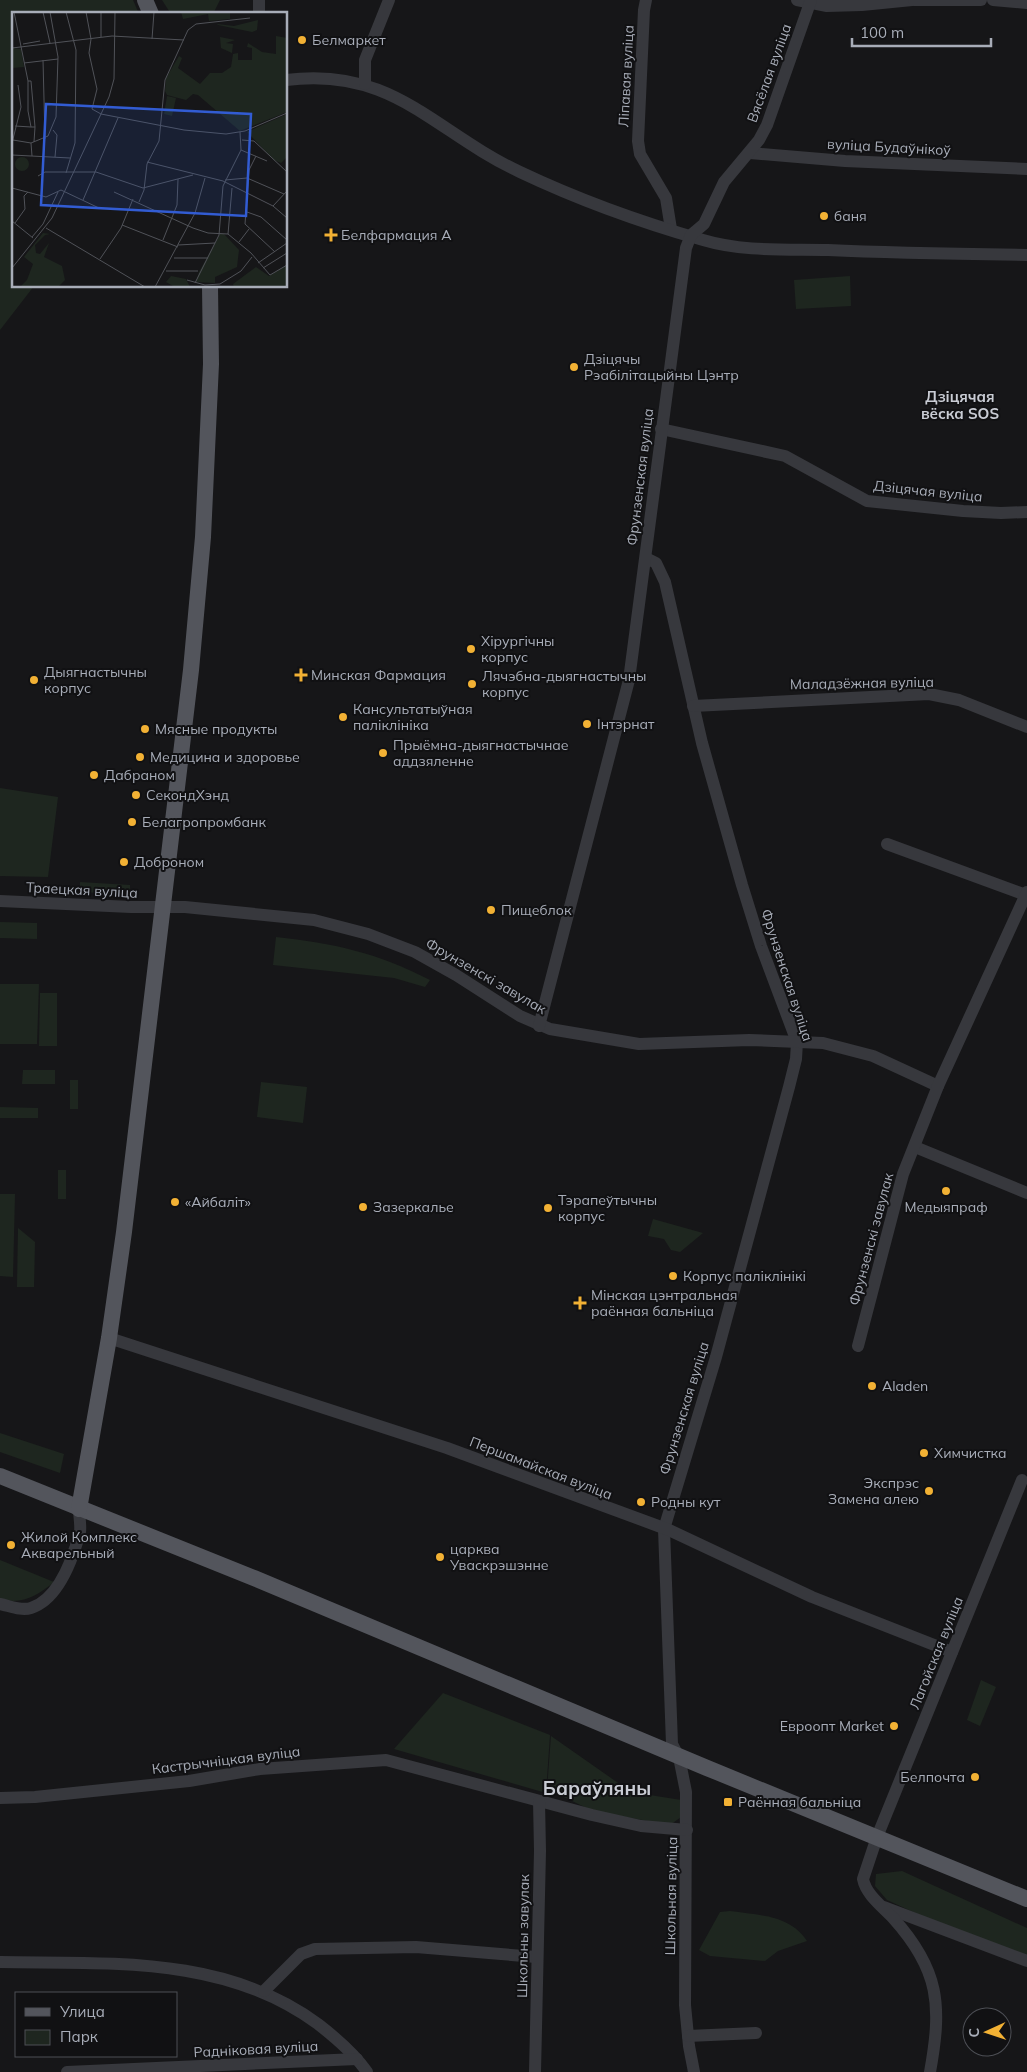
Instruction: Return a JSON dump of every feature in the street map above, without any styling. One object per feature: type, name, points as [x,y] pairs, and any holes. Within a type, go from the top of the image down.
[{"type":"main road","points":[[145,0],[150,12]]},
{"type":"main road","points":[[79,1509],[110,1338],[164,908],[191,670],[203,537],[211,364],[210,288]]},
{"type":"main road","points":[[0,1476],[262,1582],[679,1757],[1027,1898]]},
{"type":"street","points":[[365,84],[365,60],[389,0]]},
{"type":"street","name":"Ліпавая вуліца","points":[[646,0],[638,102],[640,154],[666,198],[671,229]]},
{"type":"street","points":[[797,0],[811,1],[827,6],[913,0],[982,0]]},
{"type":"street","points":[[993,0],[1027,3]]},
{"type":"street","name":"Вясёлая вуліца","points":[[691,235],[704,224],[724,182],[750,152],[767,125],[811,1]]},
{"type":"street","points":[[288,80],[328,79],[365,84],[412,104],[440,125],[518,171],[576,198],[711,242],[768,249],[1027,255]]},
{"type":"street","name":"вуліца Будаўнікоў","points":[[750,152],[846,161],[1027,169]]},
{"type":"street","name":"Фрунзенская вуліца","points":[[679,1757],[672,1744],[664,1529],[723,1329],[792,1078],[797,1042],[767,964],[747,903],[693,706],[665,582],[656,563],[646,558],[660,429],[684,260],[691,235]]},
{"type":"street","name":"Дзіцячая вуліца","points":[[660,429],[785,456],[867,501],[963,511],[1027,512]]},
{"type":"street","points":[[539,1026],[629,680],[646,558]]},
{"type":"street","name":"Маладзёжная вуліца","points":[[693,706],[929,694],[959,700],[1027,727]]},
{"type":"street","points":[[887,844],[1026,893]]},
{"type":"street","name":"Фрунзенскі завулак","points":[[858,1346],[893,1207],[915,1147],[938,1086],[1000,954],[1026,893]]},
{"type":"street","name":"Траецкая вуліца","points":[[0,901],[164,908]]},
{"type":"street","name":"Фрунзенскі завулак","points":[[164,908],[186,907],[314,920],[368,934],[415,952],[539,1026],[639,1044],[749,1040],[823,1043],[873,1056],[938,1086]]},
{"type":"street","points":[[915,1147],[1027,1192]]},
{"type":"street","name":"Першамайская вуліца","points":[[110,1338],[447,1448],[664,1529],[812,1597],[952,1652]]},
{"type":"street","name":"Лагойская вуліца","points":[[877,1837],[1022,1480]]},
{"type":"street","points":[[0,1604],[29,1608],[44,1601],[52,1594],[70,1560],[80,1530],[79,1509]]},
{"type":"street","name":"Школьная вуліца","points":[[679,1757],[686,1792],[687,1830],[684,1931],[688,2036],[694,2072]]},
{"type":"street","name":"Кастрычніцкая вуліца","points":[[0,1798],[35,1797],[189,1781],[260,1769],[386,1760],[641,1826],[687,1830]]},
{"type":"street","name":"Школьны завулак","points":[[536,2072],[536,1957],[540,1851],[539,1801]]},
{"type":"street","points":[[877,1837],[863,1879],[867,1889],[907,1935],[925,1964],[933,1983],[937,2000],[938,2019],[930,2072]]},
{"type":"street","points":[[881,1906],[1027,1961]]},
{"type":"street","points":[[264,1991],[301,1954],[315,1949],[416,1947],[536,1957]]},
{"type":"street","points":[[0,1962],[126,1965],[175,1969],[230,1979],[264,1991],[306,2015],[329,2032],[357,2059],[367,2072]]},
{"type":"street","points":[[688,2036],[756,2033]]},
{"type":"street","name":"Радніковая вуліца","points":[[68,2072],[357,2059]]},
{"type":"green space","points":[[0,0],[133,0],[138,12],[12,12],[12,288],[32,288],[0,330]]},
{"type":"green space","points":[[162,0],[220,0],[214,12],[170,12]]},
{"type":"green space","points":[[850,276],[851,306],[796,309],[794,280]]},
{"type":"green space","points":[[0,788],[58,797],[48,877],[0,876]]},
{"type":"green space","points":[[80,882],[130,885],[130,895],[83,892],[80,889]]},
{"type":"green space","points":[[0,922],[37,923],[37,939],[0,938]]},
{"type":"green space","points":[[276,937],[317,942],[373,956],[430,980],[425,987],[394,978],[273,965]]},
{"type":"green space","points":[[0,984],[39,984],[37,1044],[0,1044]]},
{"type":"green space","points":[[40,993],[57,993],[57,1046],[39,1046]]},
{"type":"green space","points":[[23,1070],[55,1070],[55,1084],[22,1084]]},
{"type":"green space","points":[[70,1080],[78,1080],[78,1109],[70,1109]]},
{"type":"green space","points":[[261,1082],[307,1087],[303,1123],[257,1117]]},
{"type":"green space","points":[[0,1107],[38,1108],[38,1118],[0,1118]]},
{"type":"green space","points":[[58,1170],[66,1170],[66,1199],[58,1199]]},
{"type":"green space","points":[[0,1194],[15,1194],[13,1277],[0,1276]]},
{"type":"green space","points":[[653,1219],[703,1233],[680,1252],[671,1250],[664,1239],[648,1236]]},
{"type":"green space","points":[[18,1228],[35,1242],[34,1287],[17,1287]]},
{"type":"green space","points":[[0,1433],[64,1454],[60,1473],[0,1452]]},
{"type":"green space","points":[[0,1560],[54,1582],[29,1598],[15,1601],[0,1599]]},
{"type":"green space","points":[[981,1680],[996,1687],[980,1726],[967,1720]]},
{"type":"green space","points":[[443,1693],[550,1735],[546,1793],[394,1749]]},
{"type":"green space","points":[[551,1736],[631,1792],[681,1800],[681,1817],[670,1825],[593,1811],[547,1789]]},
{"type":"green space","points":[[902,1871],[1027,1928],[1027,1964],[887,1900],[875,1886],[876,1874]]},
{"type":"green space","points":[[730,1911],[762,1915],[783,1921],[800,1932],[807,1941],[778,1951],[765,1961],[710,1956],[699,1950],[720,1912]]},
{"type":"place","name":"Белмаркет","points":[[302,40]]},
{"type":"place","name":"баня","points":[[824,216]]},
{"type":"place","name":"Белфармация А","points":[[331,235]]},
{"type":"place","name":"Дзіцячы Рэабілітацыйны Цэнтр","points":[[574,367]]},
{"type":"place","name":"Хірургічны корпус","points":[[471,649]]},
{"type":"place","name":"Минская Фармация","points":[[301,675]]},
{"type":"place","name":"Дыягнастычны корпус","points":[[34,680]]},
{"type":"place","name":"Лячэбна-дыягнастычны корпус","points":[[472,684]]},
{"type":"place","name":"Кансультатыўная паліклініка","points":[[343,717]]},
{"type":"place","name":"Інтэрнат","points":[[587,724]]},
{"type":"place","name":"Мясные продукты","points":[[145,729]]},
{"type":"place","name":"Прыёмна-дыягнастычнае аддзяленне","points":[[383,753]]},
{"type":"place","name":"Медицина и здоровье","points":[[140,757]]},
{"type":"place","name":"Дабраном","points":[[94,775]]},
{"type":"place","name":"СекондХэнд","points":[[136,795]]},
{"type":"place","name":"Белагропромбанк","points":[[132,822]]},
{"type":"place","name":"Доброном","points":[[124,862]]},
{"type":"place","name":"Пищеблок","points":[[491,910]]},
{"type":"place","name":"Медыяпраф","points":[[946,1191]]},
{"type":"place","name":"«Айбаліт»","points":[[175,1202]]},
{"type":"place","name":"Зазеркалье","points":[[363,1207]]},
{"type":"place","name":"Тэрапеўтычны корпус","points":[[548,1208]]},
{"type":"place","name":"Корпус паліклінікі","points":[[673,1276]]},
{"type":"place","name":"Мінская цэнтральная раённая бальніца","points":[[580,1303]]},
{"type":"place","name":"Aladen","points":[[872,1386]]},
{"type":"place","name":"Химчистка","points":[[924,1453]]},
{"type":"place","name":"Экспрэс Замена алею","points":[[929,1491]]},
{"type":"place","name":"Родны кут","points":[[641,1502]]},
{"type":"place","name":"Жилой Комплекс Акварельный","points":[[11,1545]]},
{"type":"place","name":"царква Уваскрэшэнне","points":[[440,1557]]},
{"type":"place","name":"Евроопт Market","points":[[894,1726]]},
{"type":"place","name":"Белпочта","points":[[975,1777]]},
{"type":"place","name":"Раённая бальніца","points":[[728,1802]]},
{"type":"district","name":"Дзіцячая вёска SOS","points":[[960,404]]},
{"type":"district","name":"Бараўляны","points":[[597,1788]]}]
